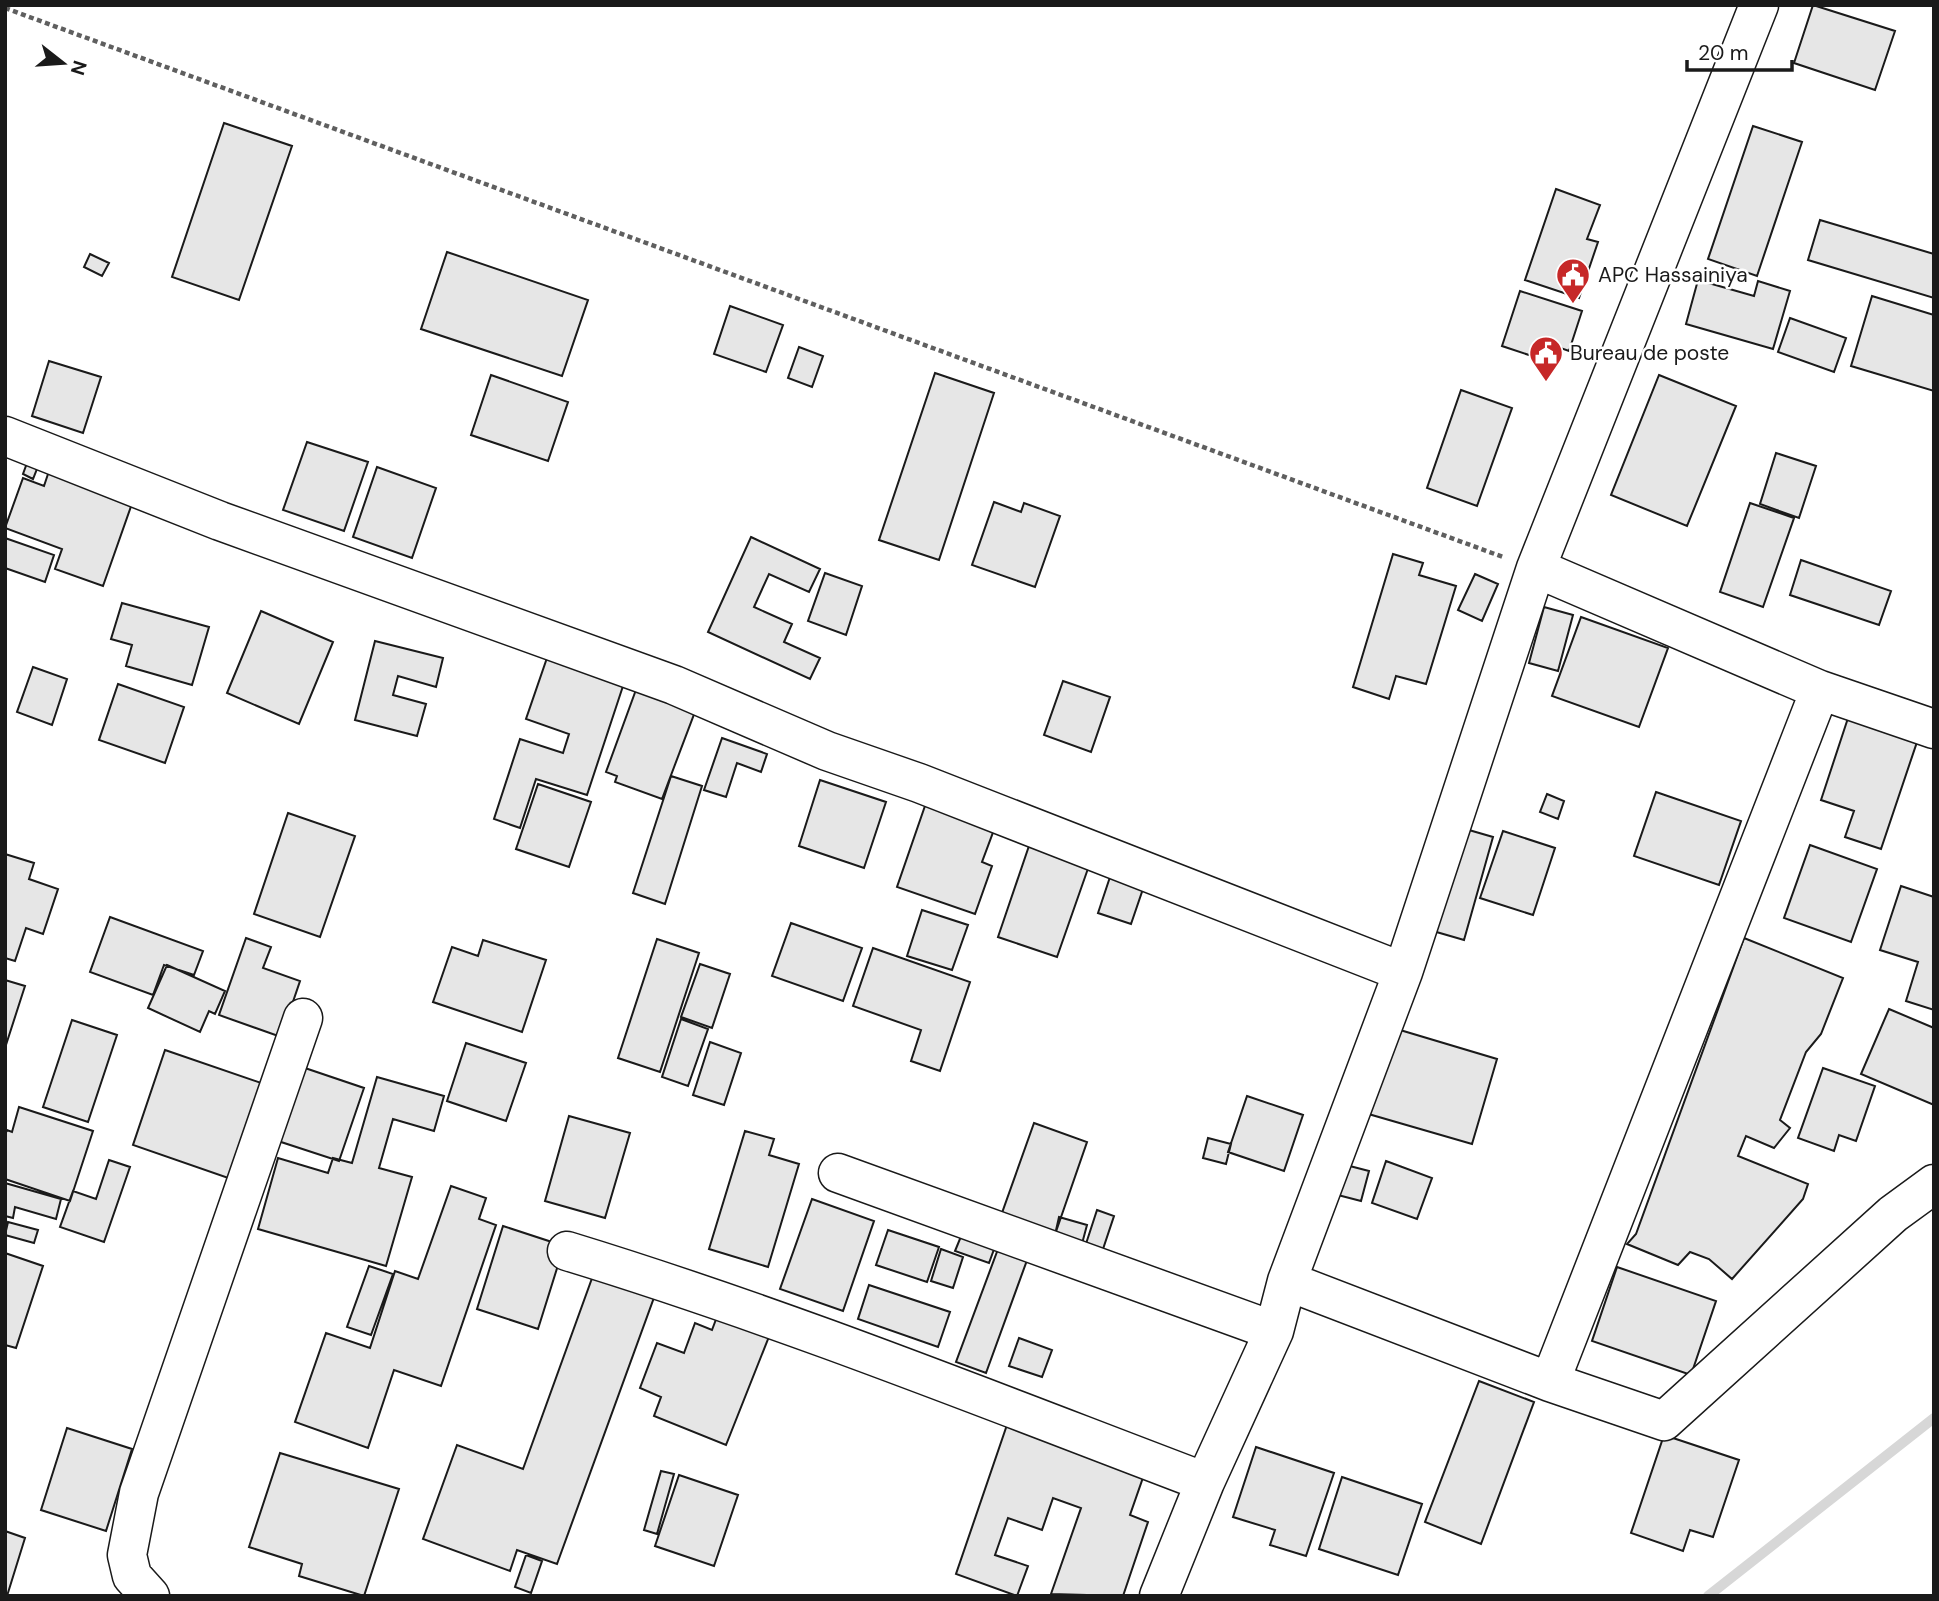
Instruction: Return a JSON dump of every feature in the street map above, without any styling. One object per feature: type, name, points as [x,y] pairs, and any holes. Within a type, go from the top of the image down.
[{"type":"street","points":[[1159,1596],[1205,1482],[1274,1331],[1287,1281],[1403,972],[1536,568],[1759,5]]},
{"type":"street","points":[[5,436],[220,521],[674,685],[827,751],[919,783],[1403,972]]},
{"type":"street","points":[[1536,568],[1820,690],[1934,729]]},
{"type":"street","points":[[1549,1382],[1820,690]]},
{"type":"street","points":[[150,1596],[132,1576],[127,1555],[139,1493],[303,1017]]},
{"type":"street","points":[[838,1173],[1274,1331]]},
{"type":"street","points":[[1287,1281],[1549,1382],[1664,1421],[1893,1214],[1934,1184]]},
{"type":"street","points":[[567,1251],[681,1286],[783,1322],[1205,1482]]},
{"type":"path","points":[[5,8],[1536,568]]},
{"type":"building","points":[[1813,5],[1895,31],[1875,90],[1794,63]]},
{"type":"building","points":[[224,123],[292,146],[239,300],[172,277]]},
{"type":"building","points":[[1753,126],[1802,142],[1757,276],[1708,259]]},
{"type":"building","points":[[1556,189],[1600,205],[1587,239],[1598,242],[1579,298],[1525,280]]},
{"type":"building","points":[[1820,220],[1934,254],[1934,298],[1808,260]]},
{"type":"building","points":[[447,252],[588,300],[562,376],[421,329]]},
{"type":"building","points":[[90,254],[109,263],[102,276],[84,267]]},
{"type":"building","points":[[1698,280],[1754,296],[1758,281],[1790,291],[1773,349],[1686,324]]},
{"type":"building","points":[[1520,291],[1582,311],[1569,351],[1552,345],[1547,361],[1502,346]]},
{"type":"building","points":[[1872,296],[1934,315],[1934,391],[1851,366]]},
{"type":"building","points":[[730,306],[783,325],[766,372],[714,354]]},
{"type":"building","points":[[1790,318],[1846,338],[1834,372],[1778,352]]},
{"type":"building","points":[[799,347],[823,356],[812,387],[788,378]]},
{"type":"building","points":[[49,361],[101,377],[83,433],[32,416]]},
{"type":"building","points":[[935,373],[994,393],[939,560],[879,540]]},
{"type":"building","points":[[491,375],[568,402],[548,461],[471,435]]},
{"type":"building","points":[[1659,375],[1736,406],[1687,526],[1611,495]]},
{"type":"building","points":[[1461,390],[1512,408],[1477,506],[1427,488]]},
{"type":"building","points":[[307,442],[368,462],[344,531],[283,510]]},
{"type":"building","points":[[31,452],[42,456],[33,479],[23,474]]},
{"type":"building","points":[[1776,453],[1816,466],[1799,518],[1760,504]]},
{"type":"building","points":[[51,465],[135,495],[103,586],[55,569],[62,549],[5,528],[23,478],[44,486]]},
{"type":"building","points":[[377,467],[436,488],[412,558],[353,537]]},
{"type":"building","points":[[994,502],[1021,512],[1024,503],[1060,516],[1035,587],[972,565]]},
{"type":"building","points":[[1750,503],[1794,518],[1763,607],[1720,592]]},
{"type":"building","points":[[751,537],[820,569],[809,592],[769,574],[754,607],[792,624],[784,642],[820,658],[810,679],[708,632]]},
{"type":"building","points":[[5,538],[54,555],[45,582],[5,568]]},
{"type":"building","points":[[1393,554],[1423,563],[1419,575],[1456,586],[1426,684],[1396,676],[1389,699],[1353,687]]},
{"type":"building","points":[[1801,560],[1891,591],[1879,625],[1790,595]]},
{"type":"building","points":[[825,573],[862,586],[846,635],[808,621]]},
{"type":"building","points":[[1475,574],[1498,584],[1482,621],[1458,610]]},
{"type":"building","points":[[122,603],[209,627],[192,685],[126,666],[132,645],[111,639]]},
{"type":"building","points":[[1544,607],[1573,615],[1558,671],[1529,663]]},
{"type":"building","points":[[261,611],[333,642],[299,724],[227,693]]},
{"type":"building","points":[[1581,617],[1668,648],[1639,727],[1552,696]]},
{"type":"building","points":[[375,641],[443,658],[436,687],[398,676],[393,695],[426,704],[417,736],[355,720]]},
{"type":"building","points":[[548,655],[625,680],[587,795],[536,779],[520,828],[494,819],[520,739],[563,753],[569,734],[526,719]]},
{"type":"building","points":[[33,667],[67,679],[52,725],[17,712]]},
{"type":"building","points":[[1063,681],[1110,697],[1091,752],[1044,735]]},
{"type":"building","points":[[118,684],[184,707],[165,763],[99,740]]},
{"type":"building","points":[[637,687],[696,709],[662,799],[615,782],[617,776],[606,772]]},
{"type":"building","points":[[1850,712],[1919,736],[1881,849],[1845,837],[1854,811],[1821,800]]},
{"type":"building","points":[[722,738],[767,754],[761,772],[737,763],[726,797],[704,790]]},
{"type":"building","points":[[671,776],[702,786],[665,904],[633,893]]},
{"type":"building","points":[[820,780],[886,802],[864,868],[799,846]]},
{"type":"building","points":[[538,784],[591,802],[569,867],[516,849]]},
{"type":"building","points":[[1656,792],[1741,821],[1719,885],[1634,856]]},
{"type":"building","points":[[1547,794],[1564,801],[1558,819],[1540,812]]},
{"type":"building","points":[[926,803],[995,827],[982,862],[992,866],[975,914],[897,887]]},
{"type":"building","points":[[288,813],[355,836],[320,937],[254,914]]},
{"type":"building","points":[[1462,828],[1493,837],[1464,940],[1433,931]]},
{"type":"building","points":[[1503,831],[1555,848],[1533,915],[1480,898]]},
{"type":"building","points":[[1031,840],[1091,860],[1057,957],[998,937]]},
{"type":"building","points":[[1810,845],[1877,869],[1851,942],[1784,918]]},
{"type":"building","points":[[5,854],[34,863],[29,879],[58,889],[43,934],[26,928],[15,961],[5,958]]},
{"type":"building","points":[[1113,868],[1146,880],[1131,924],[1098,913]]},
{"type":"building","points":[[1901,886],[1934,897],[1934,1010],[1906,1001],[1918,962],[1880,950]]},
{"type":"building","points":[[922,910],[968,925],[952,970],[907,956]]},
{"type":"building","points":[[110,917],[203,951],[194,975],[164,965],[153,995],[90,972]]},
{"type":"building","points":[[791,923],[862,948],[843,1001],[772,976]]},
{"type":"building","points":[[246,938],[271,947],[263,968],[300,981],[281,1037],[219,1015]]},
{"type":"building","points":[[1744,938],[1843,978],[1821,1034],[1806,1052],[1780,1120],[1790,1128],[1774,1148],[1746,1136],[1738,1156],[1808,1184],[1803,1199],[1732,1279],[1709,1259],[1690,1252],[1678,1265],[1627,1244],[1636,1234]]},
{"type":"building","points":[[657,939],[699,953],[660,1072],[618,1058]]},
{"type":"building","points":[[483,940],[546,960],[522,1032],[433,1002],[452,947],[478,956]]},
{"type":"building","points":[[873,948],[970,982],[940,1071],[911,1061],[921,1030],[853,1006]]},
{"type":"building","points":[[700,964],[730,974],[712,1028],[681,1017]]},
{"type":"building","points":[[167,965],[225,991],[215,1014],[209,1011],[200,1032],[148,1008]]},
{"type":"building","points":[[5,980],[25,986],[5,1048]]},
{"type":"building","points":[[1889,1009],[1934,1028],[1934,1105],[1861,1074]]},
{"type":"building","points":[[681,1019],[708,1029],[688,1086],[662,1077]]},
{"type":"building","points":[[72,1020],[117,1035],[88,1122],[43,1107]]},
{"type":"building","points":[[1390,1027],[1497,1059],[1472,1144],[1365,1113]]},
{"type":"building","points":[[710,1042],[741,1053],[724,1105],[693,1095]]},
{"type":"building","points":[[466,1043],[526,1063],[506,1121],[447,1101]]},
{"type":"building","points":[[165,1050],[267,1085],[234,1180],[133,1145]]},
{"type":"building","points":[[299,1066],[364,1088],[339,1161],[275,1140]]},
{"type":"building","points":[[1823,1068],[1875,1086],[1856,1141],[1839,1135],[1834,1151],[1798,1138]]},
{"type":"building","points":[[377,1077],[444,1096],[434,1131],[393,1119],[379,1168],[412,1177],[386,1266],[258,1229],[278,1158],[328,1173],[333,1158],[352,1163]]},
{"type":"building","points":[[1247,1096],[1303,1115],[1284,1171],[1228,1152]]},
{"type":"building","points":[[19,1107],[93,1131],[70,1201],[5,1179],[5,1135],[7,1130],[12,1132]]},
{"type":"building","points":[[569,1116],[630,1133],[605,1218],[545,1201]]},
{"type":"building","points":[[1034,1123],[1087,1142],[1051,1246],[997,1227]]},
{"type":"building","points":[[745,1131],[774,1139],[769,1155],[799,1164],[768,1267],[709,1249]]},
{"type":"building","points":[[1208,1138],[1231,1144],[1226,1164],[1203,1158]]},
{"type":"building","points":[[109,1160],[130,1167],[104,1242],[60,1227],[73,1191],[96,1199]]},
{"type":"building","points":[[1386,1161],[1432,1178],[1417,1219],[1372,1203]]},
{"type":"building","points":[[1342,1164],[1369,1171],[1361,1201],[1334,1194]]},
{"type":"building","points":[[5,1183],[61,1199],[56,1219],[15,1207],[13,1218],[5,1216]]},
{"type":"building","points":[[451,1186],[486,1198],[479,1219],[496,1225],[441,1386],[394,1370],[368,1448],[295,1422],[326,1333],[370,1348],[395,1271],[418,1279]]},
{"type":"building","points":[[812,1199],[874,1221],[843,1311],[780,1289]]},
{"type":"building","points":[[1097,1210],[1114,1216],[1099,1261],[1082,1256]]},
{"type":"building","points":[[1059,1217],[1087,1225],[1079,1255],[1052,1248]]},
{"type":"building","points":[[8,1222],[38,1230],[34,1243],[5,1235]]},
{"type":"building","points":[[503,1226],[564,1246],[538,1329],[477,1309]]},
{"type":"building","points":[[964,1229],[997,1241],[989,1263],[955,1251]]},
{"type":"building","points":[[888,1230],[939,1247],[927,1282],[876,1265]]},
{"type":"building","points":[[1001,1241],[1030,1252],[986,1373],[956,1362]]},
{"type":"building","points":[[941,1249],[963,1257],[953,1288],[931,1281]]},
{"type":"building","points":[[5,1253],[43,1266],[16,1348],[5,1345]]},
{"type":"building","points":[[369,1266],[393,1274],[371,1335],[347,1327]]},
{"type":"building","points":[[1617,1267],[1716,1301],[1691,1375],[1592,1341]]},
{"type":"building","points":[[595,1270],[656,1292],[557,1564],[517,1550],[510,1571],[423,1539],[457,1445],[523,1469]]},
{"type":"building","points":[[869,1285],[950,1312],[938,1347],[858,1319]]},
{"type":"building","points":[[718,1314],[770,1334],[726,1445],[654,1416],[661,1397],[640,1388],[657,1343],[684,1353],[695,1323],[712,1330]]},
{"type":"building","points":[[1019,1338],[1052,1350],[1042,1377],[1009,1366]]},
{"type":"building","points":[[1479,1381],[1534,1402],[1481,1544],[1425,1522]]},
{"type":"building","points":[[1009,1419],[1147,1466],[1130,1515],[1148,1522],[1123,1596],[1051,1594],[1081,1508],[1053,1498],[1042,1530],[1008,1518],[995,1555],[1028,1566],[1017,1596],[956,1574]]},
{"type":"building","points":[[67,1428],[132,1449],[106,1531],[41,1510]]},
{"type":"building","points":[[1664,1435],[1739,1460],[1713,1537],[1690,1530],[1683,1551],[1631,1533]]},
{"type":"building","points":[[1256,1447],[1334,1473],[1306,1556],[1270,1545],[1275,1530],[1233,1517]]},
{"type":"building","points":[[280,1453],[399,1489],[364,1596],[299,1576],[302,1564],[249,1547]]},
{"type":"building","points":[[661,1471],[674,1474],[657,1534],[644,1530]]},
{"type":"building","points":[[679,1475],[738,1495],[714,1566],[655,1546]]},
{"type":"building","points":[[1342,1477],[1422,1504],[1398,1575],[1319,1549]]},
{"type":"building","points":[[5,1531],[25,1538],[7,1596],[5,1596]]},
{"type":"building","points":[[526,1555],[542,1561],[531,1593],[515,1587]]},
{"type":"waterway","points":[[1708,1596],[1934,1418]]},
{"type":"place","name":"APC Hassainiya","points":[[1573,305]]},
{"type":"place","name":"Bureau de poste","points":[[1546,383]]}]
